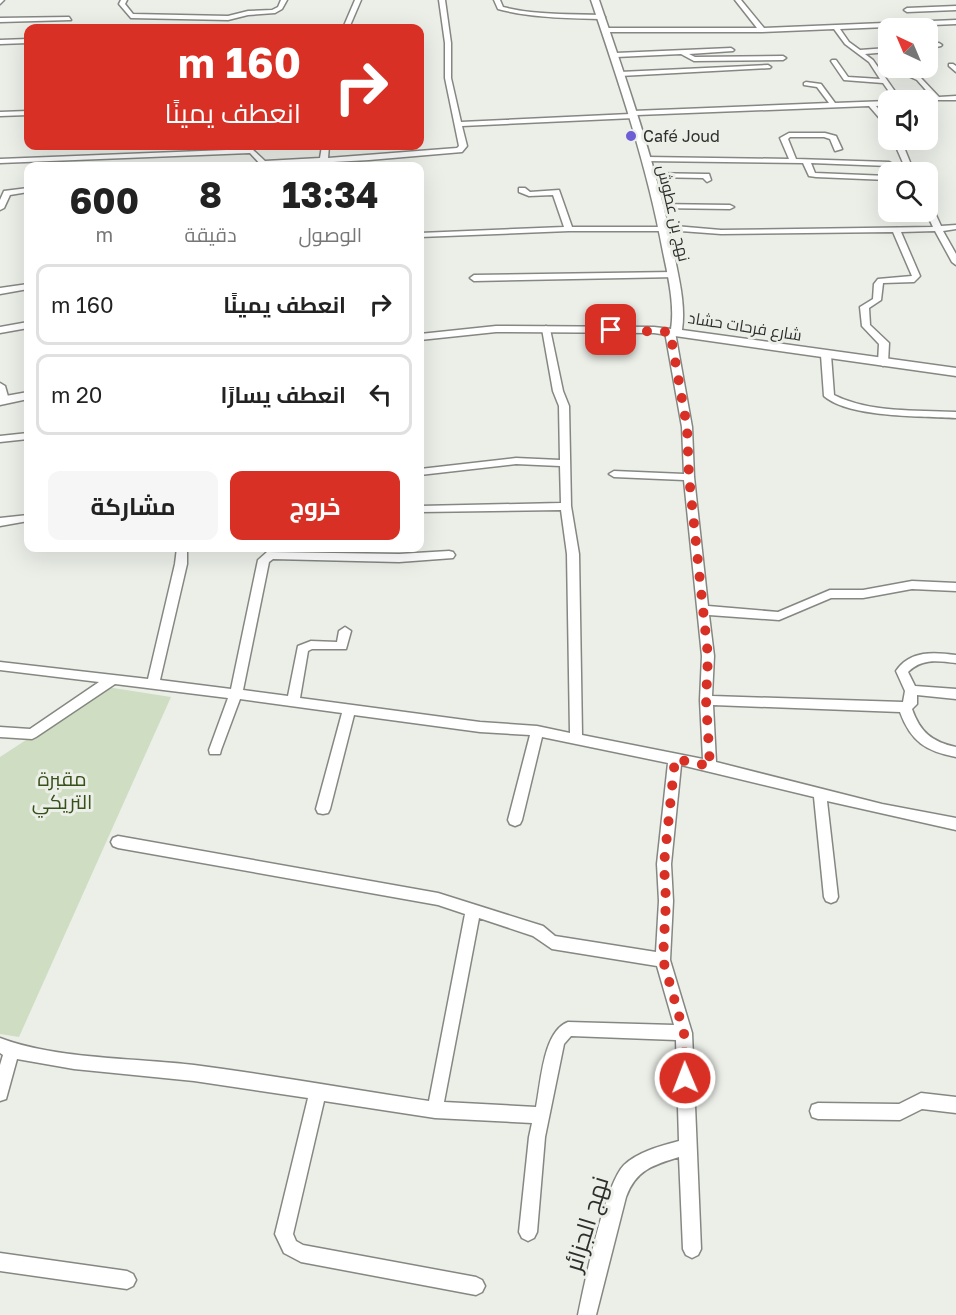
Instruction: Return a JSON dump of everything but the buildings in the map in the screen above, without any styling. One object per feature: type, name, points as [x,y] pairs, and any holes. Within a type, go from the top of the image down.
[{"type":"street","points":[[124,0],[122,4],[131,16],[224,18],[248,13],[273,12],[280,8],[284,0]]},
{"type":"street","points":[[348,24],[358,0]]},
{"type":"street","points":[[300,162],[454,152],[463,146],[448,78],[448,43],[442,0]]},
{"type":"street","points":[[497,0],[500,8],[511,11],[567,17],[602,17]]},
{"type":"street","name":"نهج بن عطوش","points":[[595,0],[616,55],[658,206],[673,275],[678,320],[673,332]]},
{"type":"street","points":[[738,0],[762,30]]},
{"type":"street","points":[[907,10],[956,8]]},
{"type":"street","points":[[0,20],[69,19]]},
{"type":"street","points":[[606,30],[762,30],[956,22]]},
{"type":"street","points":[[836,27],[847,42],[871,61],[891,90]]},
{"type":"street","points":[[0,42],[24,41]]},
{"type":"street","points":[[683,54],[688,51],[731,50]]},
{"type":"street","points":[[860,52],[878,51]]},
{"type":"street","points":[[616,55],[683,54],[694,59],[783,58]]},
{"type":"street","points":[[834,61],[846,79],[885,81]]},
{"type":"street","points":[[620,74],[768,67]]},
{"type":"street","points":[[916,78],[929,90]]},
{"type":"street","points":[[806,84],[819,85],[834,106]]},
{"type":"street","points":[[938,99],[956,98]]},
{"type":"street","points":[[458,124],[878,104]]},
{"type":"street","points":[[871,105],[878,114]]},
{"type":"street","points":[[0,114],[24,113]]},
{"type":"street","points":[[793,160],[784,138],[789,135],[825,135],[833,138],[838,149]]},
{"type":"street","points":[[151,154],[153,150]]},
{"type":"street","points":[[72,162],[222,150]]},
{"type":"street","points":[[324,160],[325,150]]},
{"type":"street","points":[[160,154],[163,162]]},
{"type":"street","points":[[646,159],[793,160],[878,164]]},
{"type":"street","points":[[0,160],[26,162]]},
{"type":"street","points":[[806,161],[812,174],[816,175],[878,178]]},
{"type":"street","points":[[650,175],[706,176],[707,180]]},
{"type":"street","points":[[522,190],[530,194],[556,192],[569,230]]},
{"type":"street","points":[[0,208],[7,193],[24,191]]},
{"type":"street","points":[[658,206],[723,204]]},
{"type":"street","points":[[935,222],[956,262]]},
{"type":"street","points":[[424,235],[663,228],[721,232],[956,227]]},
{"type":"street","points":[[883,363],[884,343],[866,326],[864,307],[877,300],[878,284],[881,281],[914,279],[916,276],[896,229]]},
{"type":"street","points":[[474,278],[673,275]]},
{"type":"street","points":[[0,291],[24,287]]},
{"type":"street","points":[[0,330],[24,326]]},
{"type":"street","name":"شارع فرحات حشاد","points":[[424,337],[496,329],[673,332],[956,372]]},
{"type":"street","points":[[546,329],[558,391],[564,406],[566,506],[573,554],[576,738]]},
{"type":"street","points":[[673,332],[687,427],[689,477],[708,656],[706,700],[710,766]]},
{"type":"street","points":[[826,355],[829,396],[838,402],[855,406],[956,415]]},
{"type":"street","points":[[0,386],[2,401],[24,397]]},
{"type":"street","points":[[0,439],[24,436]]},
{"type":"street","points":[[424,472],[472,468],[516,461],[565,463]]},
{"type":"street","points":[[614,474],[689,477]]},
{"type":"street","points":[[424,509],[566,506]]},
{"type":"street","points":[[0,522],[24,519]]},
{"type":"street","points":[[153,685],[181,564],[182,552]]},
{"type":"street","points":[[215,750],[236,694],[264,560],[271,555],[399,553],[449,555]]},
{"type":"street","points":[[704,610],[779,616],[830,594],[863,594],[912,585],[956,587]]},
{"type":"street","points":[[293,701],[302,649],[311,645],[342,646],[345,631]]},
{"type":"street","points":[[706,700],[904,707],[911,704],[911,691],[902,671],[913,659],[931,656],[956,659]]},
{"type":"street","points":[[0,666],[293,701],[480,727],[537,731],[710,766],[820,794],[956,824]]},
{"type":"street","points":[[0,732],[32,734],[112,680]]},
{"type":"street","points":[[911,691],[956,694]]},
{"type":"street","points":[[904,707],[912,729],[937,749],[956,753]]},
{"type":"street","points":[[323,809],[350,710]]},
{"type":"street","points":[[515,820],[537,731]]},
{"type":"street","points":[[675,759],[664,864],[666,901],[663,960],[684,1033],[692,1249]]},
{"type":"street","points":[[820,794],[831,897]]},
{"type":"street","points":[[118,842],[438,899],[538,932],[552,942],[663,960]]},
{"type":"street","points":[[435,1110],[473,910]]},
{"type":"street","points":[[528,1232],[537,1137],[557,1041],[568,1029],[684,1033]]},
{"type":"street","points":[[0,1093],[6,1048],[74,1061],[194,1072],[435,1110],[542,1115]]},
{"type":"street","points":[[318,1092],[284,1234],[290,1247],[301,1253],[476,1286]]},
{"type":"street","points":[[818,1111],[900,1112],[921,1101],[956,1105]]},
{"type":"street","name":"نهج الجزائر","points":[[587,1315],[595,1272],[626,1174],[652,1156],[687,1147]]},
{"type":"street","points":[[0,1262],[127,1280]]},
{"type":"green space","name":"مقبرة التريكي","points":[[107,687],[171,697],[19,1037],[0,1034],[0,757]]},
{"type":"place","name":"Café Joud","points":[[631,136]]},
{"type":"route","points":[[611,330],[670,332],[687,427],[689,477],[708,656],[706,700],[710,766],[675,759],[664,864],[666,901],[663,960],[684,1033],[685,1078]]}]
